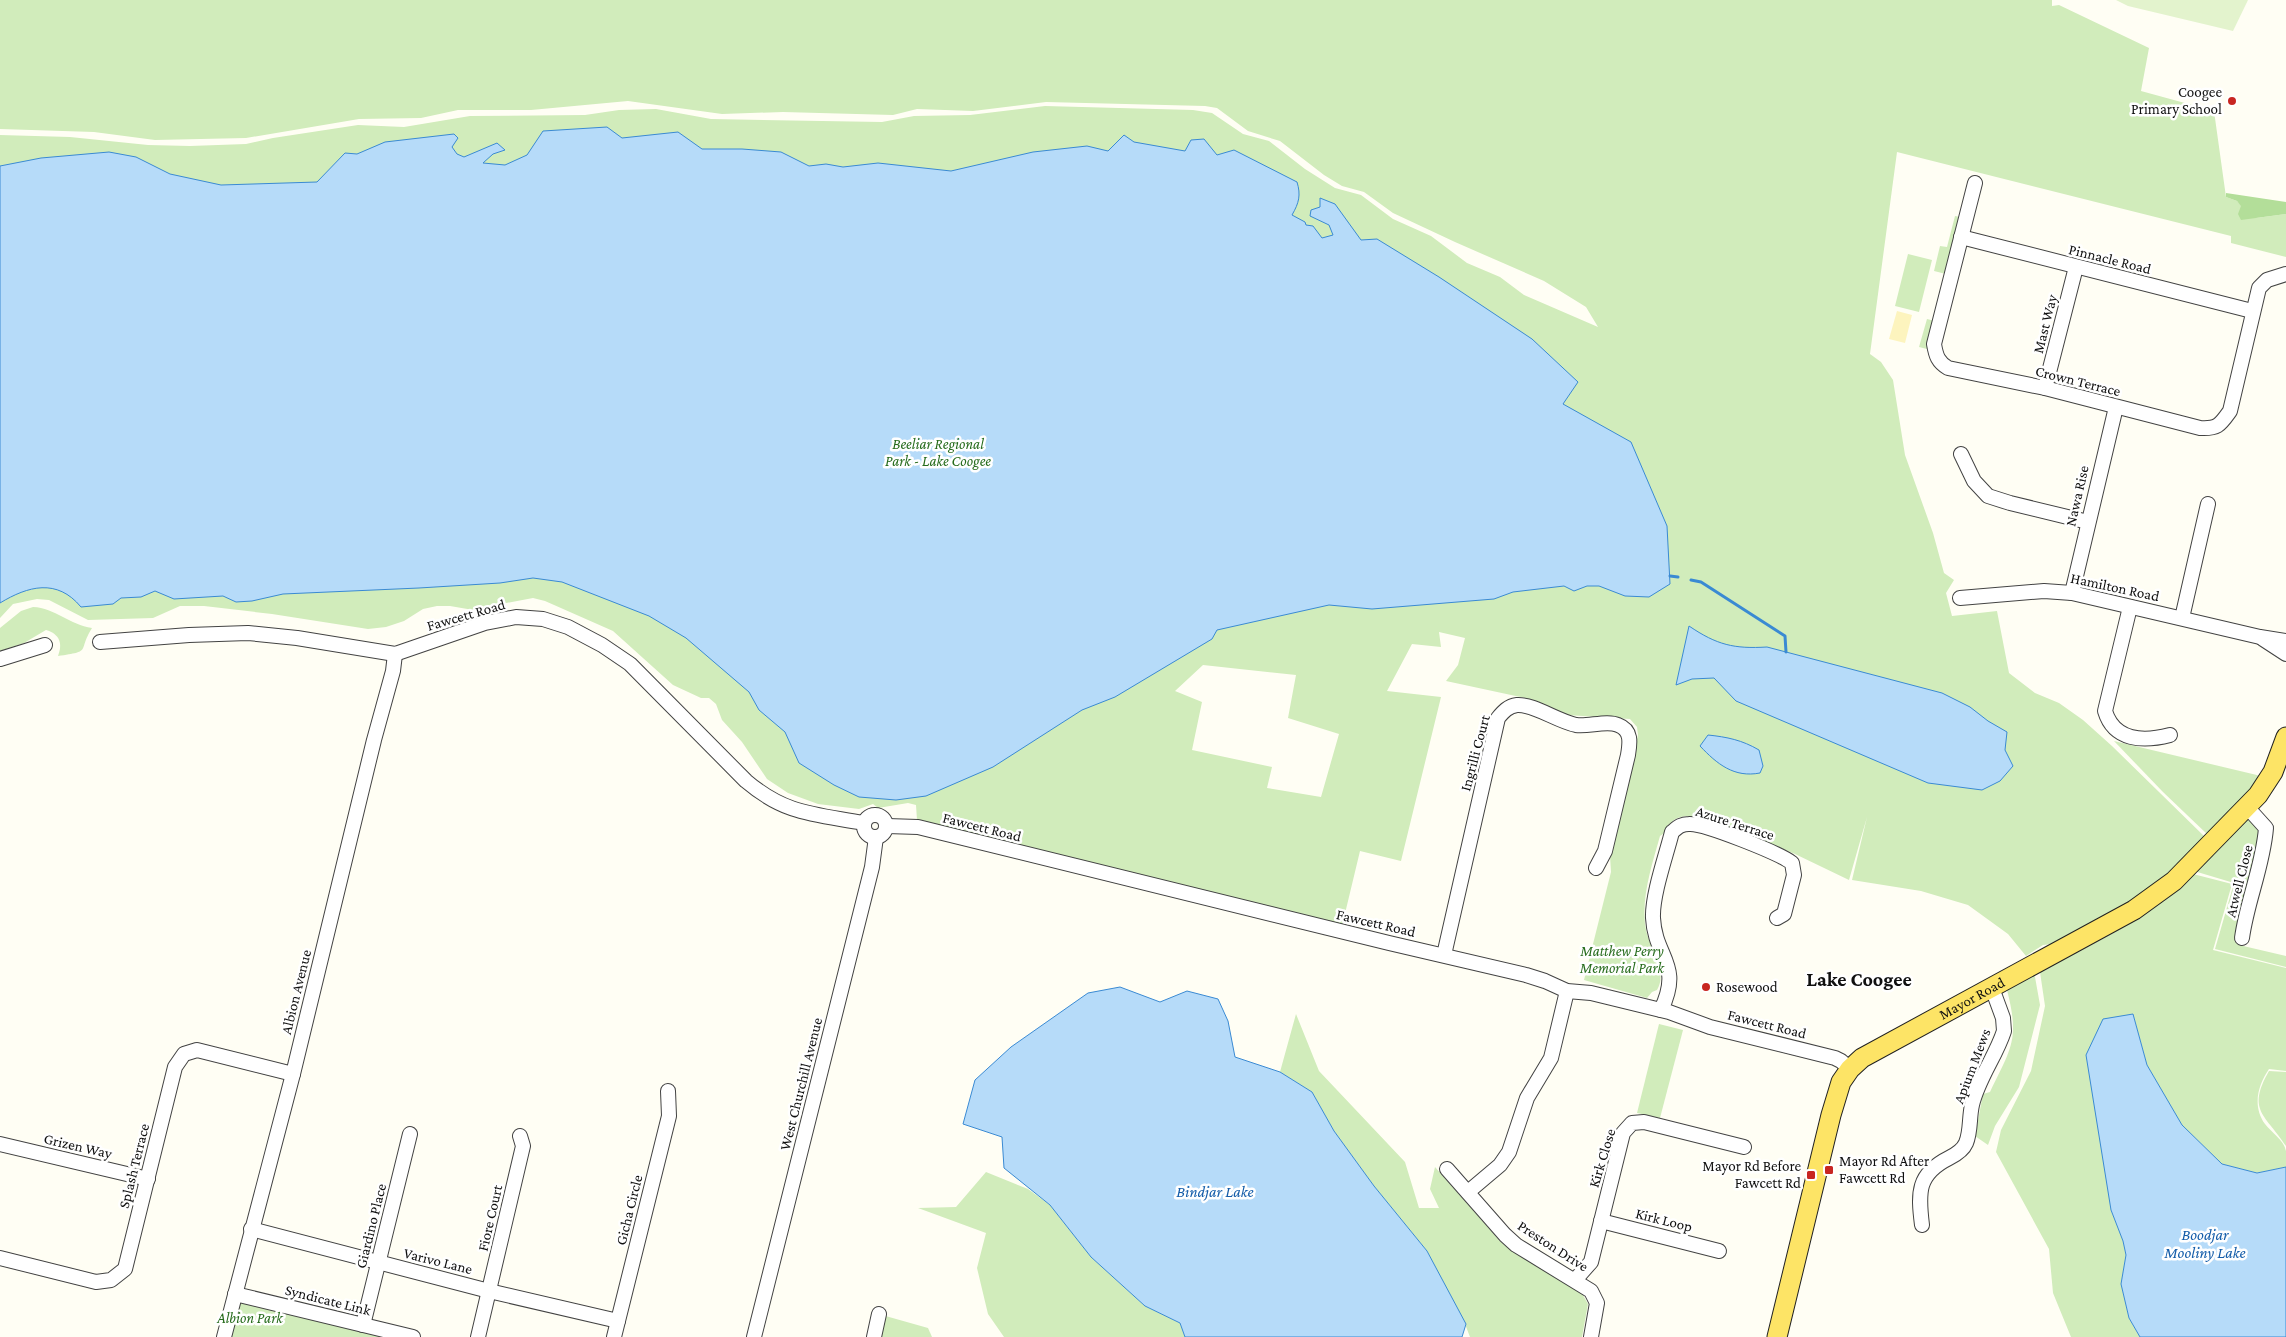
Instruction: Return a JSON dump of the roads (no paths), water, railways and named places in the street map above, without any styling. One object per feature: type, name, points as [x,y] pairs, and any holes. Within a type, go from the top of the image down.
[{"type":"main road","name":"Mayor Road","points":[[1777,1337],[1831,1115],[1841,1082],[1850,1069],[1874,1050],[1992,988],[2156,896],[2187,870],[2247,807],[2265,785],[2273,772],[2286,737]]},
{"type":"street","name":"Crown Terrace","points":[[1975,183],[1934,344],[1936,356],[1941,364],[1948,368],[2045,388],[2200,428],[2211,428],[2220,424],[2230,411],[2252,311],[2259,288],[2267,280],[2286,274]]},
{"type":"street","name":"Pinnacle Road","points":[[1961,237],[2252,311]]},
{"type":"street","name":"Mast Way","points":[[2045,388],[2076,266]]},
{"type":"street","name":"Nawa Rise","points":[[2072,593],[2116,407]]},
{"type":"street","points":[[1961,454],[1974,481],[1988,496],[2088,522]]},
{"type":"street","points":[[2182,618],[2208,504]]},
{"type":"street","name":"Hamilton Road","points":[[1960,598],[2044,591],[2072,593],[2260,637],[2286,640]]},
{"type":"street","points":[[2130,607],[2105,711],[2109,723],[2114,730],[2129,736],[2152,740],[2170,735]]},
{"type":"street","name":"Fawcett Road","points":[[100,642],[189,635],[248,633],[297,638],[396,654],[485,623],[516,617],[543,619],[568,627],[602,645],[630,664],[746,781],[765,797],[785,807],[802,812],[864,823]]},
{"type":"street","name":"Hamilton Road","points":[[2260,637],[2286,654]]},
{"type":"street","points":[[0,659],[45,645]]},
{"type":"street","name":"Albion Avenue","points":[[224,1337],[292,1074],[396,654]]},
{"type":"street","name":"Ingrilli Court","points":[[1444,954],[1498,718],[1505,709],[1515,705],[1525,706],[1579,726],[1617,724],[1627,731],[1631,740],[1628,755],[1605,851],[1596,868]]},
{"type":"street","name":"Atwell Close","points":[[2242,938],[2245,919],[2265,844],[2266,828],[2247,807]]},
{"type":"street","points":[[876,814],[883,817],[887,826],[884,834],[876,837],[867,834],[864,823],[869,816],[876,814]]},
{"type":"street","name":"Azure Terrace","points":[[1661,1010],[1667,998],[1670,975],[1656,930],[1654,907],[1672,832],[1681,824],[1692,823],[1753,844],[1780,855],[1792,863],[1794,874],[1784,914],[1776,918]]},
{"type":"street","name":"Fawcett Road","points":[[887,826],[918,827],[1389,943],[1444,954],[1545,981],[1567,991],[1591,993],[1661,1010],[1710,1026],[1835,1058],[1850,1069]]},
{"type":"street","name":"West Churchill Avenue","points":[[754,1337],[872,867],[876,837]]},
{"type":"street","name":"Apium Mews","points":[[1922,1225],[1919,1202],[1922,1182],[1934,1165],[1955,1155],[1965,1146],[1969,1135],[1972,1105],[2004,1031],[2004,1018],[1992,988]]},
{"type":"street","points":[[1468,1192],[1500,1165],[1509,1152],[1527,1098],[1550,1058],[1567,991]]},
{"type":"street","name":"Splash Terrace","points":[[0,1258],[96,1282],[111,1280],[125,1269],[175,1067],[184,1054],[197,1050],[292,1074]]},
{"type":"street","name":"Gicha Circle","points":[[614,1337],[669,1116],[668,1091]]},
{"type":"street","name":"Kirk Close","points":[[1575,1280],[1591,1262],[1623,1133],[1632,1123],[1644,1122],[1744,1147]]},
{"type":"street","name":"Giardino Place","points":[[363,1325],[410,1134]]},
{"type":"street","name":"Fiore Court","points":[[478,1337],[523,1146],[520,1136]]},
{"type":"street","name":"Grizen Way","points":[[0,1144],[148,1179]]},
{"type":"street","name":"Preston Drive","points":[[1447,1169],[1505,1236],[1516,1245],[1591,1291],[1597,1303],[1591,1337]]},
{"type":"street","name":"Kirk Loop","points":[[1601,1222],[1719,1251]]},
{"type":"street","name":"Varivo Lane","points":[[251,1229],[489,1291],[618,1321]]},
{"type":"street","name":"Syndicate Link","points":[[235,1294],[413,1337]]},
{"type":"street","points":[[874,1337],[879,1314]]},
{"type":"water","name":"Beeliar Regional Park - Lake Coogee","points":[[607,127],[622,138],[678,132],[702,149],[742,149],[781,152],[809,166],[826,164],[843,167],[878,163],[951,171],[1033,152],[1087,146],[1108,151],[1124,135],[1134,142],[1185,151],[1191,140],[1204,139],[1217,155],[1234,150],[1297,182],[1299,199],[1292,215],[1305,222],[1306,225],[1313,226],[1322,238],[1333,235],[1329,225],[1310,216],[1311,210],[1320,207],[1320,198],[1335,204],[1361,240],[1377,239],[1439,277],[1532,339],[1578,382],[1563,404],[1631,442],[1667,526],[1670,584],[1649,597],[1625,596],[1599,586],[1587,586],[1574,591],[1564,586],[1513,592],[1494,599],[1372,609],[1329,605],[1217,630],[1212,639],[1115,697],[1082,710],[993,767],[926,796],[896,800],[859,797],[834,785],[799,763],[785,732],[759,710],[749,692],[686,638],[649,616],[562,582],[533,578],[500,583],[283,594],[252,601],[236,602],[223,596],[174,599],[155,591],[141,597],[121,598],[113,604],[81,607],[62,592],[42,588],[21,592],[0,603],[0,166],[41,158],[109,152],[136,157],[170,174],[221,185],[317,182],[345,153],[357,154],[385,142],[454,134],[458,138],[452,147],[457,154],[464,157],[497,143],[505,150],[493,154],[483,163],[505,165],[527,155],[543,131]]},
{"type":"water","points":[[1689,626],[1717,642],[1745,647],[1767,647],[1942,693],[1970,707],[1988,721],[2007,732],[2005,750],[2013,766],[2000,781],[1982,790],[1928,783],[1736,701],[1714,678],[1692,679],[1676,685]]},
{"type":"water","points":[[1708,735],[1734,740],[1759,750],[1763,766],[1760,773],[1751,774],[1734,771],[1713,759],[1700,746]]},
{"type":"water","name":"Bindjar Lake","points":[[1120,987],[1160,1002],[1187,991],[1218,999],[1228,1021],[1235,1057],[1280,1072],[1312,1092],[1334,1131],[1374,1186],[1427,1251],[1466,1324],[1462,1337],[1185,1337],[1180,1323],[1145,1306],[1091,1257],[1050,1205],[1004,1168],[1002,1137],[963,1124],[975,1080],[1011,1047],[1088,993]]},
{"type":"water","name":"Boodjar Mooliny Lake","points":[[2133,1014],[2147,1065],[2182,1125],[2222,1164],[2257,1173],[2286,1167],[2286,1337],[2140,1337],[2129,1318],[2121,1284],[2126,1255],[2123,1241],[2111,1210],[2086,1055],[2103,1019]]},
{"type":"waterway","points":[[1670,576],[1678,577]]},
{"type":"waterway","points":[[1691,580],[1701,582],[1785,636],[1786,652]]},
{"type":"place","name":"Coogee Primary School","points":[[2232,101]]},
{"type":"place","name":"Rosewood","points":[[1706,987]]},
{"type":"place","name":"Mayor Rd After Fawcett Rd","points":[[1829,1170]]},
{"type":"place","name":"Mayor Rd Before Fawcett Rd","points":[[1811,1175]]},
{"type":"district","name":"Lake Coogee","points":[[1859,979]]},
{"type":"park label","name":"Matthew Perry Memorial Park","points":[[1622,960]]},
{"type":"park label","name":"Albion Park","points":[[250,1318]]}]
